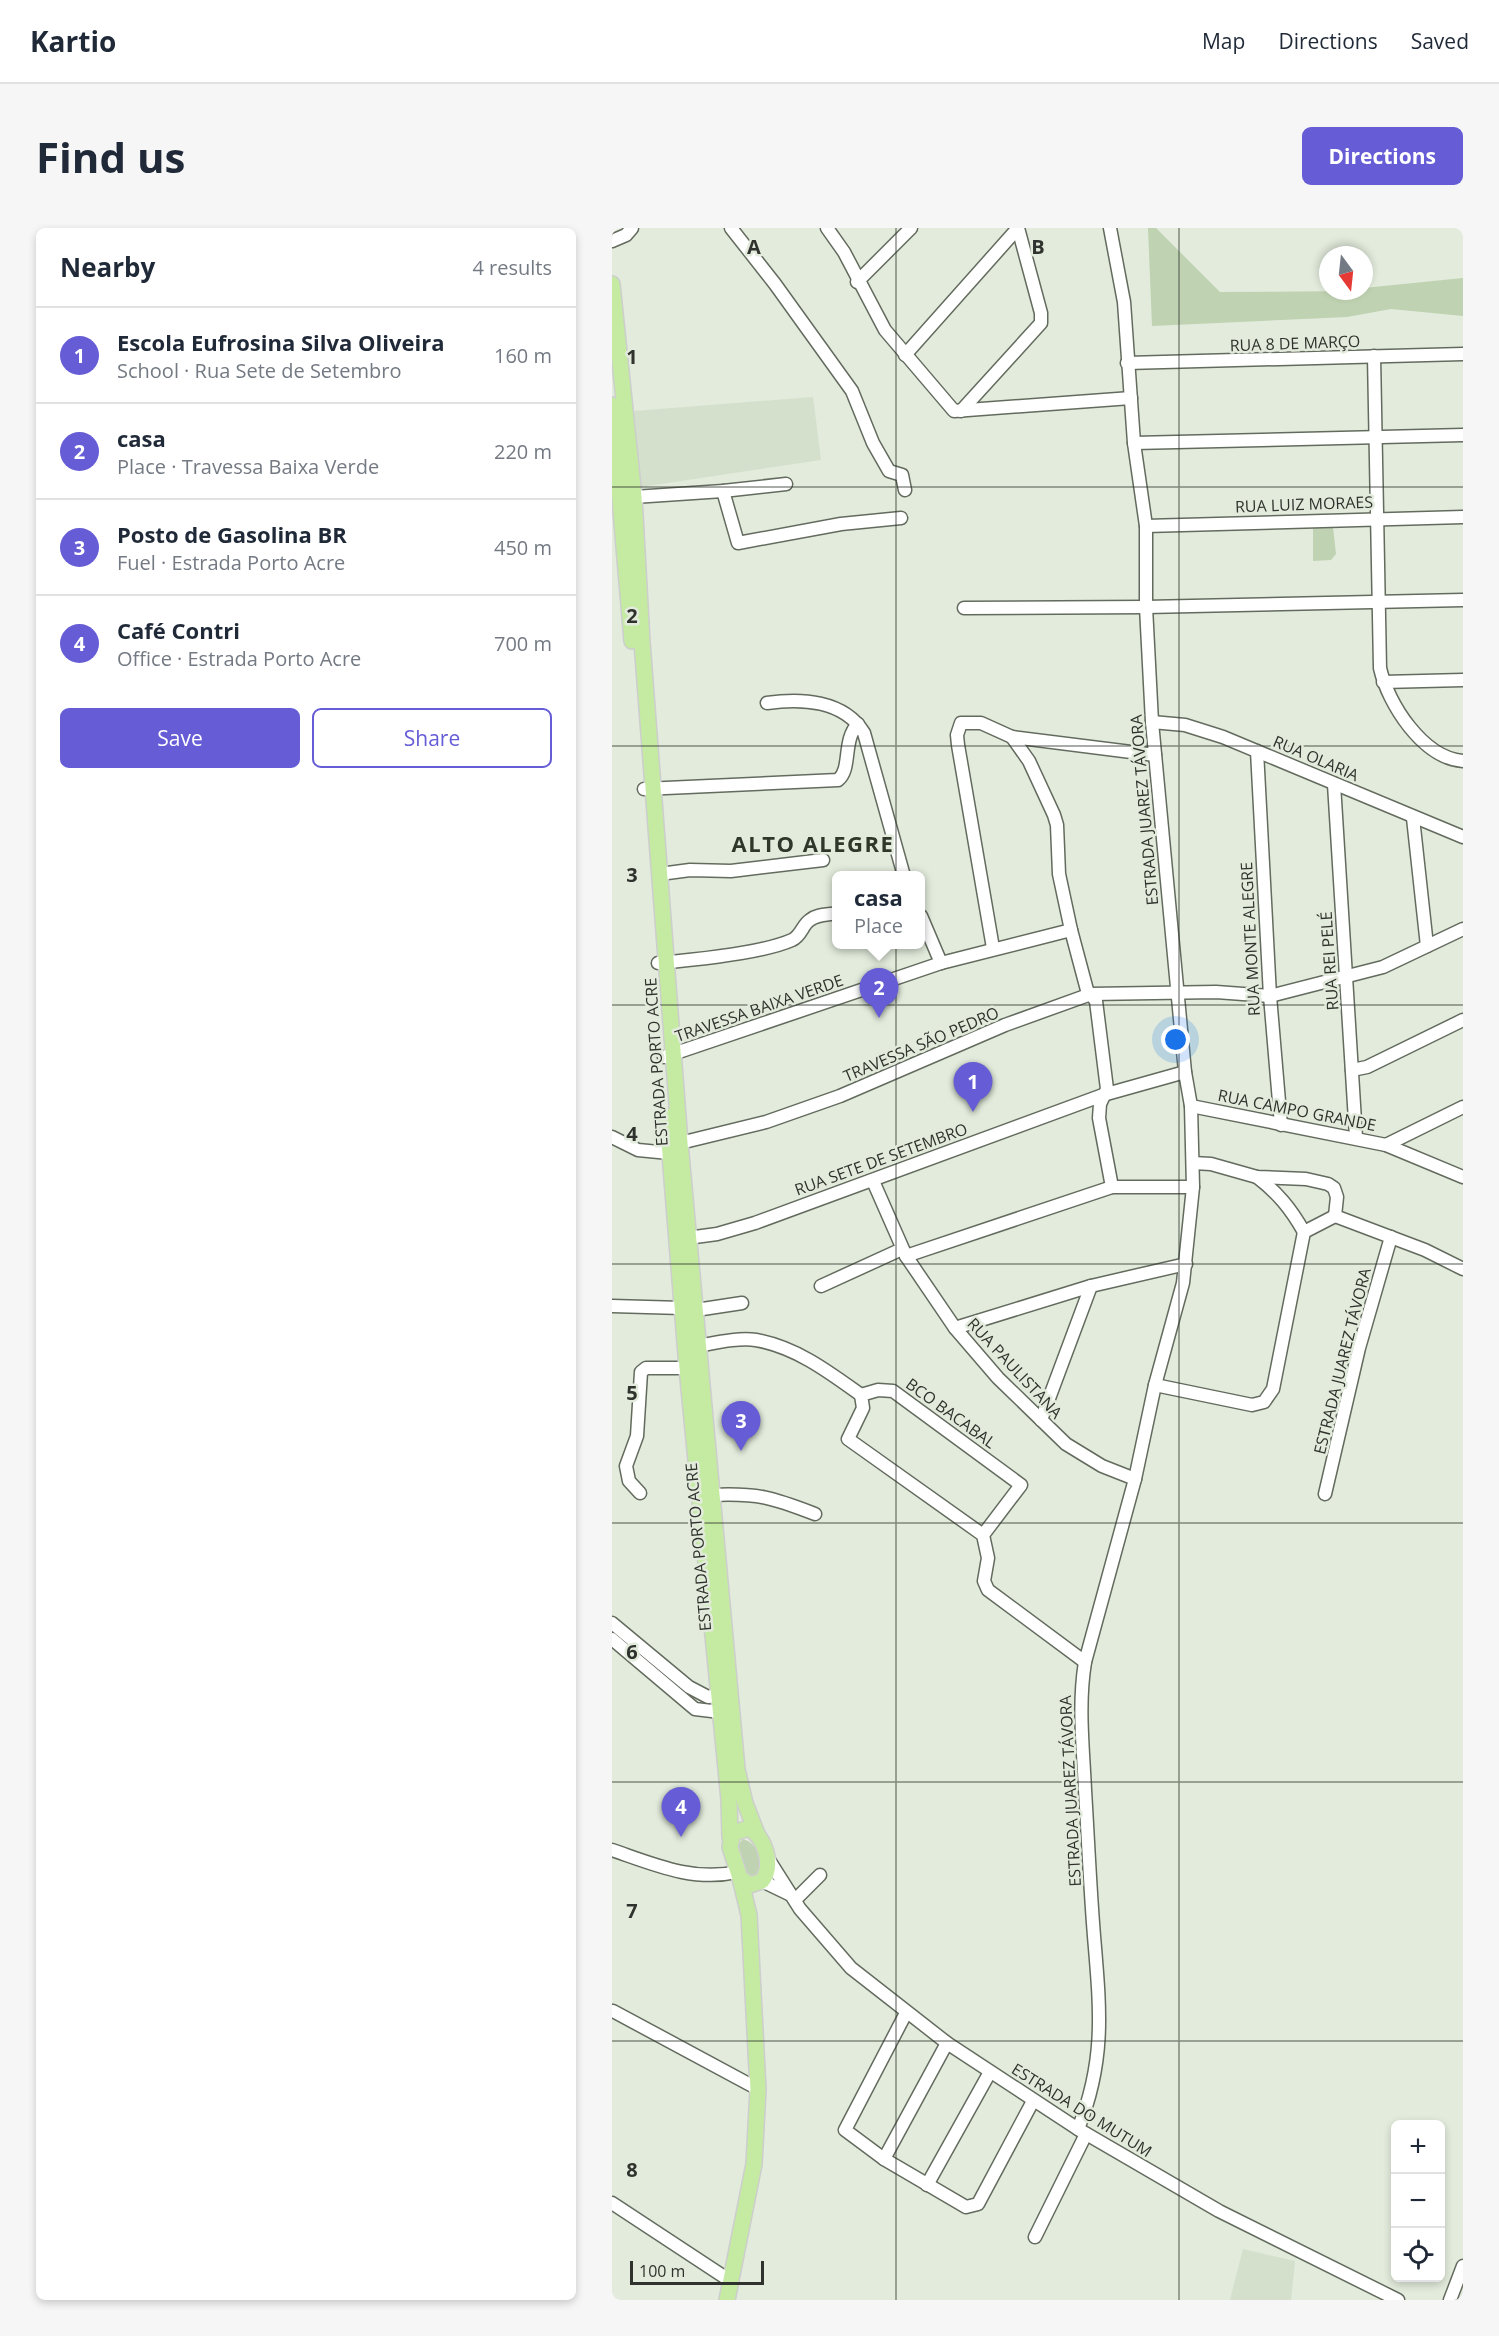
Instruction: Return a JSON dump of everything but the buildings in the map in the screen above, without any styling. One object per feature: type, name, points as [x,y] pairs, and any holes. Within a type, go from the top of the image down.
[{"type":"main road","name":"ESTRADA PORTO ACRE","points":[[612,284],[634,497],[649,788],[660,874],[662,963]]},
{"type":"main road","name":"ESTRADA PORTO ACRE","points":[[612,405],[649,788],[674,1148],[692,1347],[711,1495],[737,1769],[745,1803],[767,1857]]},
{"type":"main road","name":"ESTRADA PORTO ACRE","points":[[692,1347],[687,1368],[729,1800],[730,1838],[749,1915]]},
{"type":"main road","points":[[730,1838],[733,1833],[743,1828],[749,1828],[757,1834]]},
{"type":"main road","points":[[728,2300],[753,2164],[758,2089],[749,1915],[761,1882],[768,1871],[767,1857]]},
{"type":"main road","points":[[738,1875],[750,1885],[761,1882]]},
{"type":"street","points":[[612,241],[626,235],[632,228]]},
{"type":"street","points":[[731,228],[775,284],[852,391],[873,443],[889,471],[902,475],[905,490]]},
{"type":"street","points":[[827,228],[844,252],[857,282],[885,330],[957,411]]},
{"type":"street","points":[[857,282],[911,228]]},
{"type":"street","points":[[905,355],[1018,228]]},
{"type":"street","points":[[957,411],[1041,323],[1041,313],[1018,228]]},
{"type":"street","name":"ESTRADA JUAREZ TÁVORA","points":[[1035,2237],[1082,2131],[1094,2088],[1099,2057],[1098,1989],[1080,1696],[1085,1662],[1135,1479],[1155,1385],[1183,1283],[1193,1186],[1191,1106],[1185,1072],[1152,722],[1146,607],[1146,526],[1134,443],[1121,280],[1110,228]]},
{"type":"street","name":"RUA 8 DE MARÇO","points":[[1127,363],[1463,354]]},
{"type":"street","points":[[1374,357],[1379,603],[1383,682],[1390,699],[1422,741],[1440,755],[1463,761]]},
{"type":"street","points":[[957,411],[1131,398]]},
{"type":"street","points":[[1134,443],[1463,435]]},
{"type":"street","points":[[634,497],[786,484]]},
{"type":"street","points":[[723,491],[738,543],[841,524],[901,518]]},
{"type":"street","name":"RUA LUIZ MORAES","points":[[1146,526],[1463,517]]},
{"type":"street","points":[[964,608],[1146,607],[1463,600]]},
{"type":"street","points":[[1383,682],[1463,680]]},
{"type":"street","points":[[767,703],[807,700],[840,711],[858,724],[864,733],[903,871]]},
{"type":"street","name":"RUA OLARIA","points":[[1152,722],[1185,725],[1207,731],[1463,837]]},
{"type":"street","points":[[993,948],[957,735],[961,723],[981,723],[1012,737],[1155,755]]},
{"type":"street","points":[[649,788],[838,780],[844,771],[849,736],[858,724]]},
{"type":"street","points":[[1012,737],[1029,761],[1057,825],[1059,874],[1071,930],[1087,990],[1095,1001],[1107,1084],[1099,1118],[1112,1187]]},
{"type":"street","name":"RUA MONTE ALEGRE","points":[[1257,751],[1270,996],[1281,1125]]},
{"type":"street","name":"RUA REI PELÉ","points":[[1334,784],[1356,1137]]},
{"type":"street","points":[[1413,818],[1427,946]]},
{"type":"street","points":[[660,874],[690,870],[731,871],[823,860]]},
{"type":"street","points":[[662,963],[772,946],[793,939],[803,932],[808,921],[815,917],[832,914]]},
{"type":"street","points":[[925,925],[941,963]]},
{"type":"street","name":"TRAVESSA SÃO PEDRO","points":[[612,1137],[638,1150],[674,1148],[766,1122],[840,1096],[1005,1025],[1091,994],[1216,992],[1270,996],[1383,967],[1463,929]]},
{"type":"street","name":"TRAVESSA BAIXA VERDE","points":[[668,1056],[941,963],[1071,930]]},
{"type":"street","points":[[1352,1070],[1367,1067],[1463,1020]]},
{"type":"street","name":"RUA SETE DE SETEMBRO","points":[[683,1238],[717,1234],[755,1223],[1103,1095],[1185,1072]]},
{"type":"street","name":"RUA CAMPO GRANDE","points":[[1191,1106],[1281,1125],[1356,1137],[1386,1145],[1463,1177]]},
{"type":"street","points":[[1386,1145],[1463,1107]]},
{"type":"street","points":[[1193,1164],[1211,1164],[1257,1177],[1306,1179],[1328,1184],[1334,1188],[1337,1197],[1335,1216]]},
{"type":"street","points":[[1155,1385],[1252,1405],[1260,1404],[1273,1389],[1304,1232],[1289,1206],[1274,1189],[1257,1177]]},
{"type":"street","name":"RUA PAULISTANA","points":[[873,1181],[904,1252],[955,1328],[998,1378],[1083,1456],[1135,1479]]},
{"type":"street","points":[[821,1286],[904,1252],[1112,1187],[1193,1186]]},
{"type":"street","points":[[1304,1232],[1335,1216],[1391,1237],[1463,1269]]},
{"type":"street","name":"ESTRADA JUAREZ TÁVORA","points":[[1325,1494],[1359,1348],[1391,1237]]},
{"type":"street","points":[[955,1328],[1091,1286],[1186,1264]]},
{"type":"street","points":[[1041,1419],[1091,1286]]},
{"type":"street","points":[[612,1306],[689,1309],[742,1303]]},
{"type":"street","points":[[692,1347],[752,1340],[765,1343],[814,1362],[861,1395],[863,1408],[848,1438],[983,1535],[988,1558],[984,1581],[988,1590],[1085,1662]]},
{"type":"street","points":[[640,1492],[629,1481],[626,1466],[638,1436],[641,1372],[646,1368],[687,1368]]},
{"type":"street","name":"BCO BACABAL","points":[[861,1395],[878,1390],[893,1391],[1022,1485],[983,1535]]},
{"type":"street","points":[[711,1495],[752,1494],[772,1497],[815,1515]]},
{"type":"street","points":[[612,1623],[699,1694],[708,1697],[718,1695]]},
{"type":"street","points":[[612,1639],[695,1709],[720,1712]]},
{"type":"street","points":[[612,1850],[695,1875],[738,1875]]},
{"type":"street","name":"ESTRADA DO MUTUM","points":[[767,1857],[792,1897],[851,1968],[947,2043],[1033,2101],[1219,2211],[1398,2300]]},
{"type":"street","points":[[792,1897],[820,1875]]},
{"type":"street","name":"ESTRADA DO MUTUM","points":[[761,1882],[792,1897]]},
{"type":"street","points":[[613,2011],[758,2089]]},
{"type":"street","points":[[906,2013],[845,2130],[884,2159],[966,2207],[978,2204],[1033,2101]]},
{"type":"street","points":[[884,2159],[947,2043]]},
{"type":"street","points":[[927,2185],[990,2072]]},
{"type":"street","points":[[612,2203],[732,2282]]},
{"type":"street","points":[[1450,2300],[1463,2266]]},
{"type":"shaded area","points":[[1148,228],[1156,228],[1220,292],[1319,291],[1319,300],[1373,300],[1373,287],[1463,278],[1463,316],[1391,309],[1347,317],[1152,326]]},
{"type":"shaded area","points":[[813,397],[821,460],[641,487],[634,411]]},
{"type":"shaded area","points":[[1333,527],[1336,554],[1331,560],[1313,561],[1313,528]]},
{"type":"shaded area","points":[[743,1839],[753,1845],[758,1853],[760,1875],[754,1879],[743,1872],[737,1846]]},
{"type":"shaded area","points":[[1243,2249],[1295,2261],[1291,2300],[1230,2300]]},
{"type":"place","name":"casa","points":[[879,1018]]},
{"type":"place","name":"Escola Eufrosina Silva Oliveira","points":[[973,1112]]},
{"type":"place","name":"Posto de Gasolina BR","points":[[741,1451]]},
{"type":"place","name":"Café Contri","points":[[681,1837]]},
{"type":"district","name":"ALTO ALEGRE","points":[[813,844]]}]
